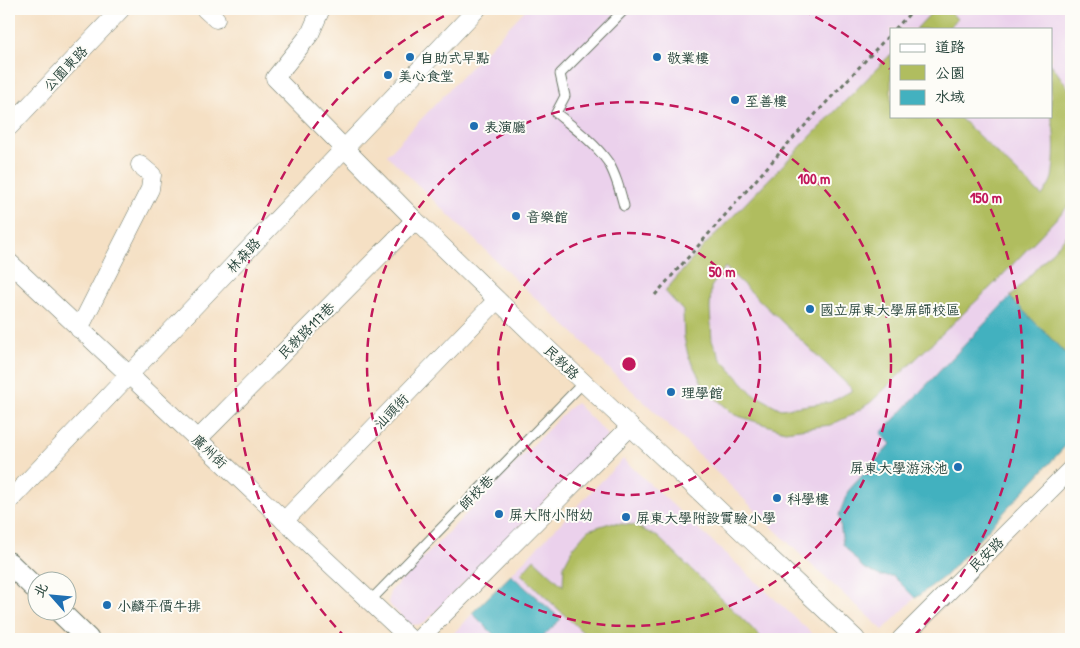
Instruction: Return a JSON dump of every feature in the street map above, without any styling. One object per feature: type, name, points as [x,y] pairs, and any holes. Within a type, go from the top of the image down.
[{"type":"street","name":"公園東路","points":[[9,127],[122,9]]},
{"type":"street","name":"民教路","points":[[321,9],[310,34],[274,78],[497,300],[856,639]]},
{"type":"street","name":"林森路","points":[[9,501],[477,9]]},
{"type":"street","points":[[79,330],[150,189],[152,175],[140,165]]},
{"type":"street","name":"民教路117巷","points":[[198,439],[415,220]]},
{"type":"street","name":"廣州街","points":[[9,262],[79,330],[198,439],[410,639]]},
{"type":"street","name":"汕頭街","points":[[284,521],[497,300]]},
{"type":"street","points":[[419,639],[630,427]]},
{"type":"street","name":"民安路","points":[[901,639],[1071,469]]},
{"type":"street","points":[[9,563],[28,581]]},
{"type":"street","points":[[68,620],[88,639]]},
{"type":"lane","points":[[624,206],[615,176],[607,161],[580,133],[556,113],[565,96],[560,74],[625,9]]},
{"type":"lane","name":"師校巷","points":[[370,602],[583,382]]},
{"type":"path","points":[[896,28],[914,9]]},
{"type":"path","points":[[655,295],[784,148],[890,34]]},
{"type":"shaded area","name":"國立屏東大學屏師校區","points":[[526,9],[1071,9],[1071,440],[945,576],[915,598],[883,630],[807,561],[578,337],[518,282],[387,155]]},
{"type":"shaded area","name":"屏大附小附幼","points":[[576,403],[609,436],[423,624],[410,625],[388,603],[390,592]]},
{"type":"shaded area","name":"屏東大學附設實驗小學","points":[[623,459],[818,639],[448,639]]},
{"type":"green space","points":[[935,9],[948,9],[957,19],[949,28],[917,28]]},
{"type":"green space","points":[[890,55],[890,118],[960,118],[1042,196],[1052,178],[1054,164],[1052,65],[1071,92],[1071,203],[995,283],[871,402],[850,416],[830,425],[785,431],[735,415],[705,389],[688,355],[684,337],[683,311],[665,291],[703,247]],"holes":[[[725,267],[853,390],[831,402],[781,409],[753,394],[721,359],[712,341],[710,309],[711,287]]]},
{"type":"green space","points":[[1071,231],[1071,359],[1010,297]]},
{"type":"green space","points":[[610,523],[633,525],[658,537],[763,639],[590,639],[521,574],[534,559],[563,586],[564,565],[574,546],[588,530]]},
{"type":"water","name":"屏東大學游泳池","points":[[1010,297],[1071,359],[1071,440],[945,576],[915,598],[893,576],[880,576],[863,568],[843,544],[839,515],[848,491],[891,444],[881,433]]},
{"type":"water","points":[[511,575],[561,619],[540,639],[498,639],[472,613]]},
{"type":"place","name":"自助式早點","points":[[410,57]]},
{"type":"place","name":"敬業樓","points":[[657,57]]},
{"type":"place","name":"美心食堂","points":[[388,75]]},
{"type":"place","name":"至善樓","points":[[735,100]]},
{"type":"place","name":"表演廳","points":[[474,126]]},
{"type":"place","name":"音樂館","points":[[516,216]]},
{"type":"place","name":"國立屏東大學屏師校區","points":[[810,309]]},
{"type":"place","name":"理學館","points":[[671,392]]},
{"type":"place","name":"屏東大學游泳池","points":[[958,467]]},
{"type":"place","name":"科學樓","points":[[777,498]]},
{"type":"place","name":"屏大附小附幼","points":[[499,514]]},
{"type":"place","name":"屏東大學附設實驗小學","points":[[626,517]]},
{"type":"place","name":"小麟平價牛排","points":[[107,605]]}]
